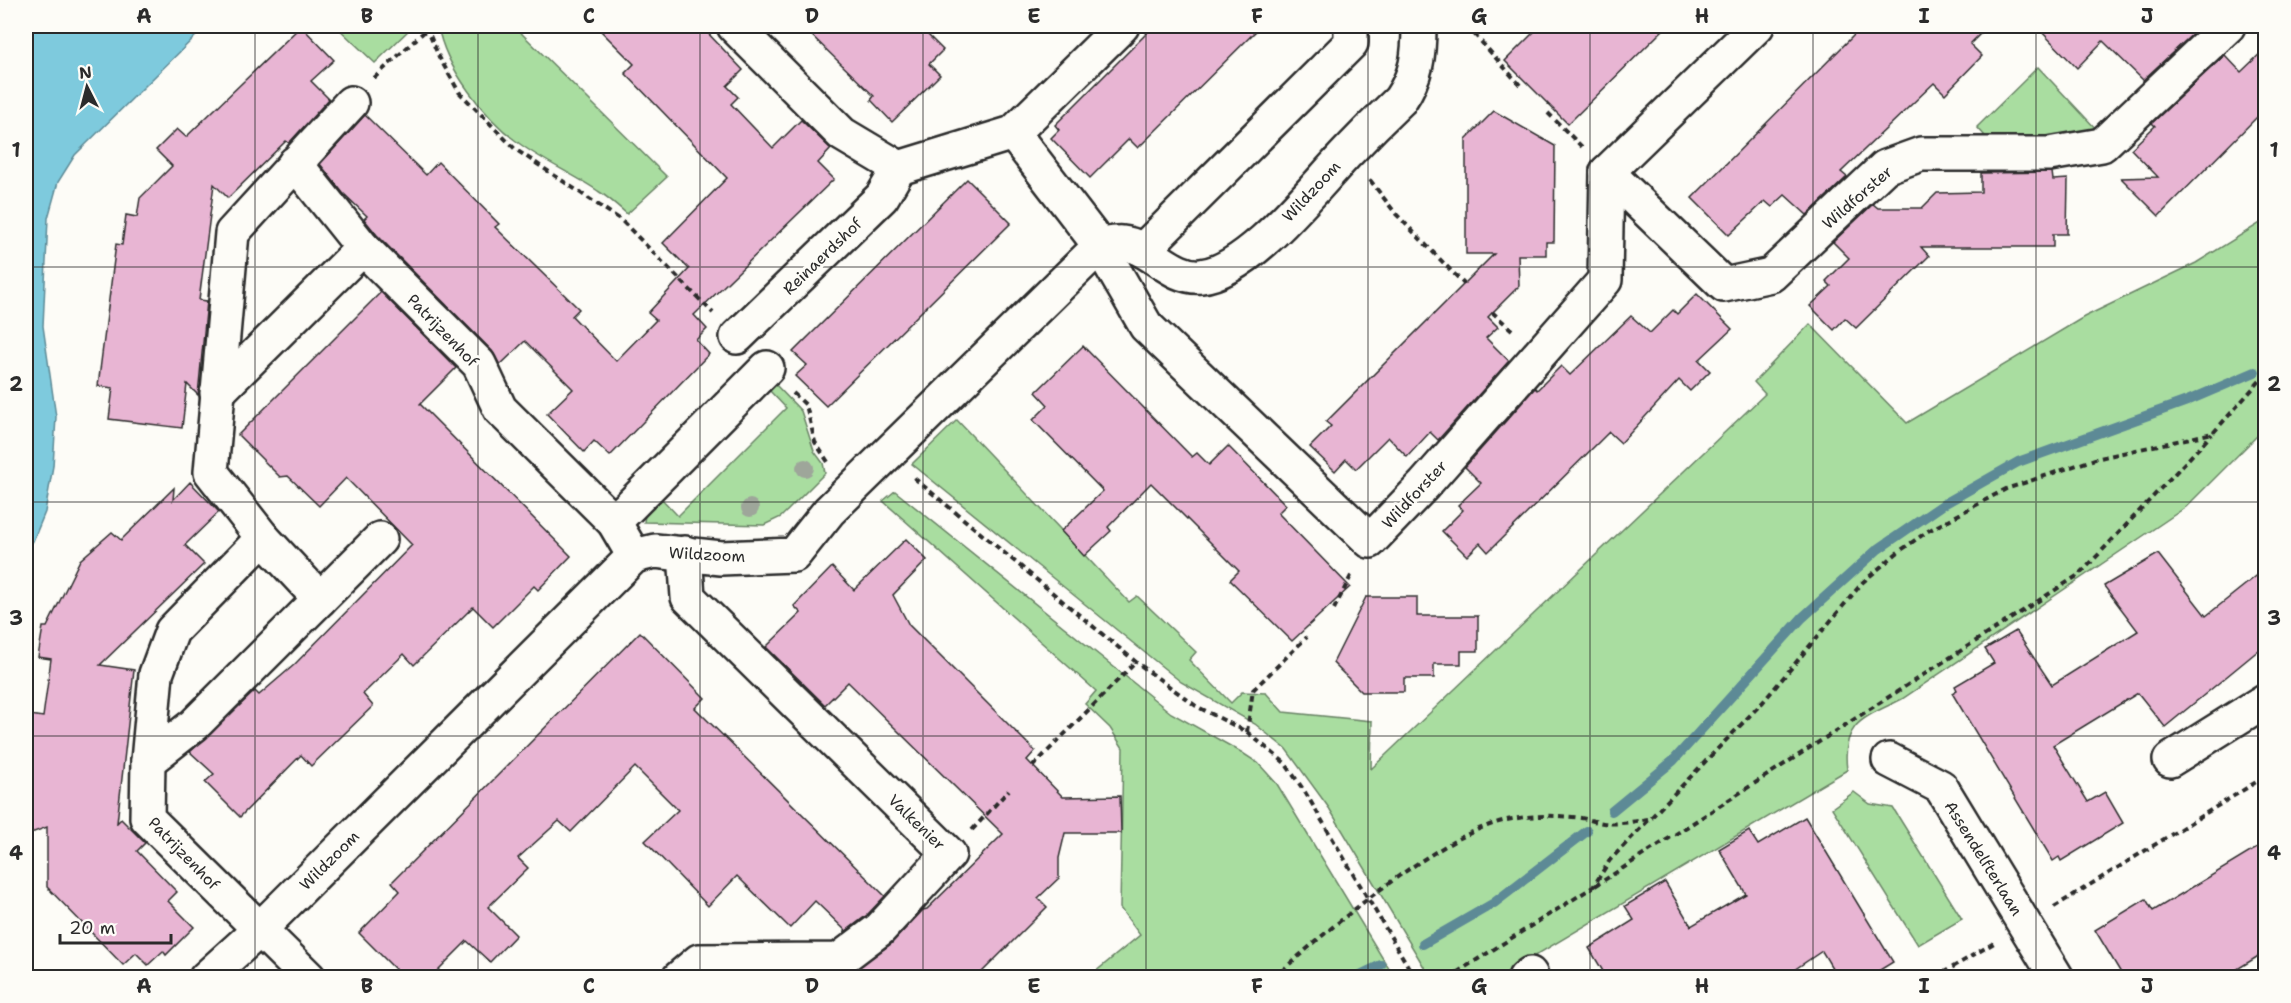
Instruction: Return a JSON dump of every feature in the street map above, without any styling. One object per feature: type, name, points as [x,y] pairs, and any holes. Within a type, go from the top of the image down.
[{"type":"street","points":[[734,26],[842,134],[899,168],[1013,133],[1122,26]]},
{"type":"street","points":[[1143,250],[1351,43],[1351,26]]},
{"type":"street","name":"Wildzoom","points":[[206,978],[260,930],[634,556],[655,550],[721,558],[794,555],[829,511],[1100,246],[1121,243],[1143,250],[1178,272],[1199,276],[1222,271],[1239,261],[1289,216],[1348,151],[1400,100],[1412,82],[1419,59],[1419,26]]},
{"type":"street","points":[[1607,172],[1757,26]]},
{"type":"street","name":"Wildforster","points":[[1607,172],[1724,285],[1772,275],[1885,167],[1921,154],[2049,154],[2102,145],[2228,26]]},
{"type":"street","points":[[320,599],[263,538],[211,472],[232,233],[351,103]]},
{"type":"street","points":[[1013,133],[1100,246]]},
{"type":"street","name":"Patrijzenhof","points":[[295,164],[363,248],[479,364],[500,410],[614,522],[634,556]]},
{"type":"street","name":"Reinaerdshof","points":[[737,337],[882,197],[899,168]]},
{"type":"street","name":"Wildforster","points":[[1100,246],[1146,326],[1370,541],[1424,485],[1605,280],[1607,172]]},
{"type":"street","points":[[217,393],[363,248]]},
{"type":"street","points":[[614,522],[767,368]]},
{"type":"street","name":"Patrijzenhof","points":[[260,930],[147,818],[147,761],[156,674],[172,631],[263,538]]},
{"type":"street","points":[[147,761],[194,725],[380,539]]},
{"type":"street","name":"Valkenier","points":[[679,978],[699,962],[839,960],[880,929],[950,854],[688,597],[685,553]]},
{"type":"street","points":[[2170,760],[2265,700]]},
{"type":"street","name":"Assendelfterlaan","points":[[1890,760],[1941,788],[2057,978]]},
{"type":"street","points":[[260,930],[309,978]]},
{"type":"street","points":[[1525,978],[1530,974],[1532,978]]},
{"type":"path","points":[[1467,26],[1520,85]]},
{"type":"path","points":[[351,103],[383,67],[426,28],[459,92],[515,149],[621,220],[737,337]]},
{"type":"path","points":[[1548,113],[1607,172]]},
{"type":"path","points":[[1348,151],[1396,214],[1464,284]]},
{"type":"path","points":[[767,368],[806,405],[815,442],[830,465]]},
{"type":"path","points":[[1448,978],[2080,574],[2213,434],[2265,374]]},
{"type":"path","points":[[1593,887],[1610,860],[1654,818],[1763,702],[1863,582],[1928,531],[2006,489],[2051,472],[2095,459],[2213,434]]},
{"type":"path","points":[[886,455],[1136,662],[1196,706],[1247,732],[1285,763],[1370,898],[1415,978]]},
{"type":"path","points":[[1334,609],[1370,541]]},
{"type":"path","points":[[1247,732],[1254,690],[1307,637]]},
{"type":"path","points":[[1033,766],[1136,662]]},
{"type":"path","points":[[1934,978],[2025,925],[2265,776]]},
{"type":"path","points":[[950,854],[1009,790]]},
{"type":"path","points":[[1274,978],[1370,898],[1434,854],[1480,828],[1500,822],[1541,816],[1581,818],[1604,824],[1654,818]]},
{"type":"green space","points":[[336,26],[413,26],[375,63]]},
{"type":"green space","points":[[438,26],[514,26],[667,177],[627,214],[602,193],[520,144],[493,121],[469,91],[449,58]]},
{"type":"green space","points":[[2038,67],[2098,131],[1994,146],[1977,127]]},
{"type":"green space","points":[[2265,220],[2265,428],[2186,507],[1902,699],[1866,717],[1852,731],[1848,741],[1847,770],[1499,977],[1430,977],[1329,808],[1286,749],[1255,724],[1181,682],[912,464],[957,420],[1129,602],[1137,596],[1196,652],[1189,660],[1231,703],[1242,692],[1266,693],[1283,712],[1372,721],[1371,769],[1765,394],[1754,382],[1810,324],[1907,423],[2084,317],[2196,263]]},
{"type":"green space","points":[[775,384],[801,411],[814,451],[823,463],[825,473],[781,517],[764,525],[644,522],[645,515],[661,498],[678,516],[786,408],[769,390]]},
{"type":"green space","points":[[895,491],[1171,713],[1258,763],[1277,784],[1394,977],[1089,977],[1140,935],[1120,908],[1123,748],[1110,728],[1085,704],[1096,691],[883,501]]},
{"type":"green space","points":[[1854,792],[1870,804],[1893,808],[1962,919],[1918,945],[1832,808]]},
{"type":"water","points":[[29,26],[206,26],[75,155],[58,182],[48,218],[43,326],[56,417],[53,466],[45,512],[33,541],[26,550],[26,47]]},
{"type":"building","points":[[301,26],[334,60],[311,81],[329,99],[289,143],[286,141],[228,198],[214,184],[199,300],[207,301],[198,395],[187,384],[182,428],[109,419],[113,388],[98,386],[116,244],[122,245],[126,215],[137,217],[140,198],[172,166],[156,150],[177,129],[186,137]]},
{"type":"building","points":[[596,26],[701,26],[743,70],[727,86],[738,97],[731,104],[773,148],[801,120],[831,149],[818,163],[834,179],[694,315],[707,329],[696,340],[709,354],[610,456],[594,441],[584,452],[547,414],[573,389],[525,341],[500,365],[492,351],[377,235],[364,219],[367,216],[343,193],[320,164],[365,115],[426,175],[438,162],[499,224],[495,227],[579,309],[572,316],[616,361],[656,320],[648,313],[689,269],[663,243],[727,178],[625,73],[634,64]]},
{"type":"building","points":[[802,26],[919,26],[943,50],[929,64],[940,75],[892,122],[871,100],[874,96]]},
{"type":"building","points":[[1154,26],[1261,26],[1138,148],[1129,139],[1090,178],[1051,138],[1059,130],[1055,125]]},
{"type":"building","points":[[1540,26],[1667,26],[1568,124],[1505,61]]},
{"type":"building","points":[[1863,26],[1988,26],[1970,44],[1982,56],[1945,94],[1934,83],[1841,172],[1847,177],[1807,215],[1785,195],[1772,207],[1765,201],[1729,235],[1692,198]]},
{"type":"building","points":[[2036,26],[2195,26],[2198,29],[2143,80],[2103,41],[2077,68]]},
{"type":"building","points":[[2265,49],[2265,109],[2159,216],[2121,178],[2158,177],[2131,149],[2155,126],[2152,123],[2225,55],[2241,72]]},
{"type":"building","points":[[1494,111],[1555,146],[1554,242],[1546,242],[1546,255],[1518,255],[1519,286],[1488,317],[1498,327],[1486,338],[1509,361],[1438,440],[1430,432],[1407,457],[1388,437],[1356,469],[1346,459],[1335,471],[1310,447],[1331,426],[1326,422],[1494,254],[1466,254],[1466,139]]},
{"type":"building","points":[[2052,172],[2053,180],[2068,179],[2067,234],[2053,234],[2053,247],[1921,247],[1929,256],[1856,328],[1845,318],[1834,330],[1810,306],[1831,286],[1826,281],[1849,258],[1833,242],[1873,204],[1878,208],[1922,208],[1937,193],[1981,192],[1981,173]]},
{"type":"building","points":[[967,179],[1011,223],[826,406],[795,376],[807,365],[793,352]]},
{"type":"building","points":[[381,292],[456,368],[420,404],[571,556],[538,590],[534,586],[493,627],[473,607],[414,665],[404,654],[363,694],[373,706],[311,766],[301,755],[240,817],[205,782],[214,774],[190,752],[255,691],[259,695],[294,665],[412,545],[346,478],[319,506],[288,476],[280,477],[238,435]]},
{"type":"building","points":[[1697,294],[1732,329],[1699,360],[1710,371],[1690,391],[1679,380],[1621,443],[1609,432],[1488,552],[1480,543],[1467,556],[1442,531],[1463,510],[1458,505],[1481,483],[1465,467],[1535,388],[1537,390],[1561,366],[1570,375],[1631,316],[1650,333],[1673,310],[1677,314]]},
{"type":"building","points":[[1083,346],[1192,457],[1197,453],[1209,465],[1228,446],[1286,505],[1278,513],[1350,587],[1292,641],[1230,580],[1239,571],[1151,483],[1108,527],[1111,531],[1084,556],[1061,531],[1103,491],[1033,420],[1048,405],[1036,392]]},
{"type":"building","points":[[190,482],[219,512],[185,545],[204,564],[100,665],[134,670],[117,823],[121,819],[145,843],[137,851],[177,892],[168,901],[194,927],[166,955],[163,951],[148,965],[136,953],[123,965],[47,887],[47,827],[26,835],[26,742],[30,715],[43,717],[51,659],[38,657],[43,627],[47,627],[80,560],[112,532],[121,540],[174,488],[173,500]]},
{"type":"building","points":[[906,539],[927,560],[893,595],[909,625],[1035,751],[1027,760],[1063,797],[1120,796],[1121,833],[1065,833],[1059,858],[1059,878],[1038,898],[1047,907],[976,978],[843,978],[891,944],[923,910],[927,909],[1003,834],[848,682],[825,705],[766,647],[801,613],[794,606],[832,567],[854,590]]},
{"type":"building","points":[[2158,554],[2206,616],[2265,569],[2265,645],[2165,727],[2138,693],[2053,745],[2088,802],[2105,792],[2123,823],[2061,861],[2059,857],[2053,861],[1952,693],[1957,690],[1955,686],[1994,663],[1985,649],[2016,631],[2052,685],[2138,631],[2104,586]]},
{"type":"building","points":[[1366,597],[1417,597],[1417,616],[1478,616],[1478,651],[1461,651],[1461,664],[1434,664],[1434,678],[1404,678],[1404,692],[1362,692],[1333,663]]},
{"type":"building","points":[[640,632],[705,698],[695,708],[885,896],[867,915],[846,931],[815,901],[790,928],[737,876],[708,906],[645,841],[678,810],[635,767],[571,832],[559,821],[518,858],[528,868],[488,907],[516,935],[490,962],[467,941],[430,978],[404,978],[359,933],[400,891],[392,882]]},
{"type":"building","points":[[1805,817],[1893,962],[1867,978],[1838,978],[1822,951],[1782,978],[1607,978],[1589,948],[1634,920],[1625,906],[1665,882],[1691,926],[1746,894],[1719,849],[1749,831],[1758,845]]},
{"type":"building","points":[[2265,843],[2265,952],[2223,978],[2124,978],[2095,930],[2146,899],[2153,911]]},
{"type":"waterway","points":[[1612,811],[1673,761],[1802,618],[1877,550],[1944,504],[2018,462],[2187,401],[2255,372]]},
{"type":"waterway","points":[[1423,944],[1494,903],[1587,831]]},
{"type":"waterway","points":[[1354,978],[1381,965]]}]
